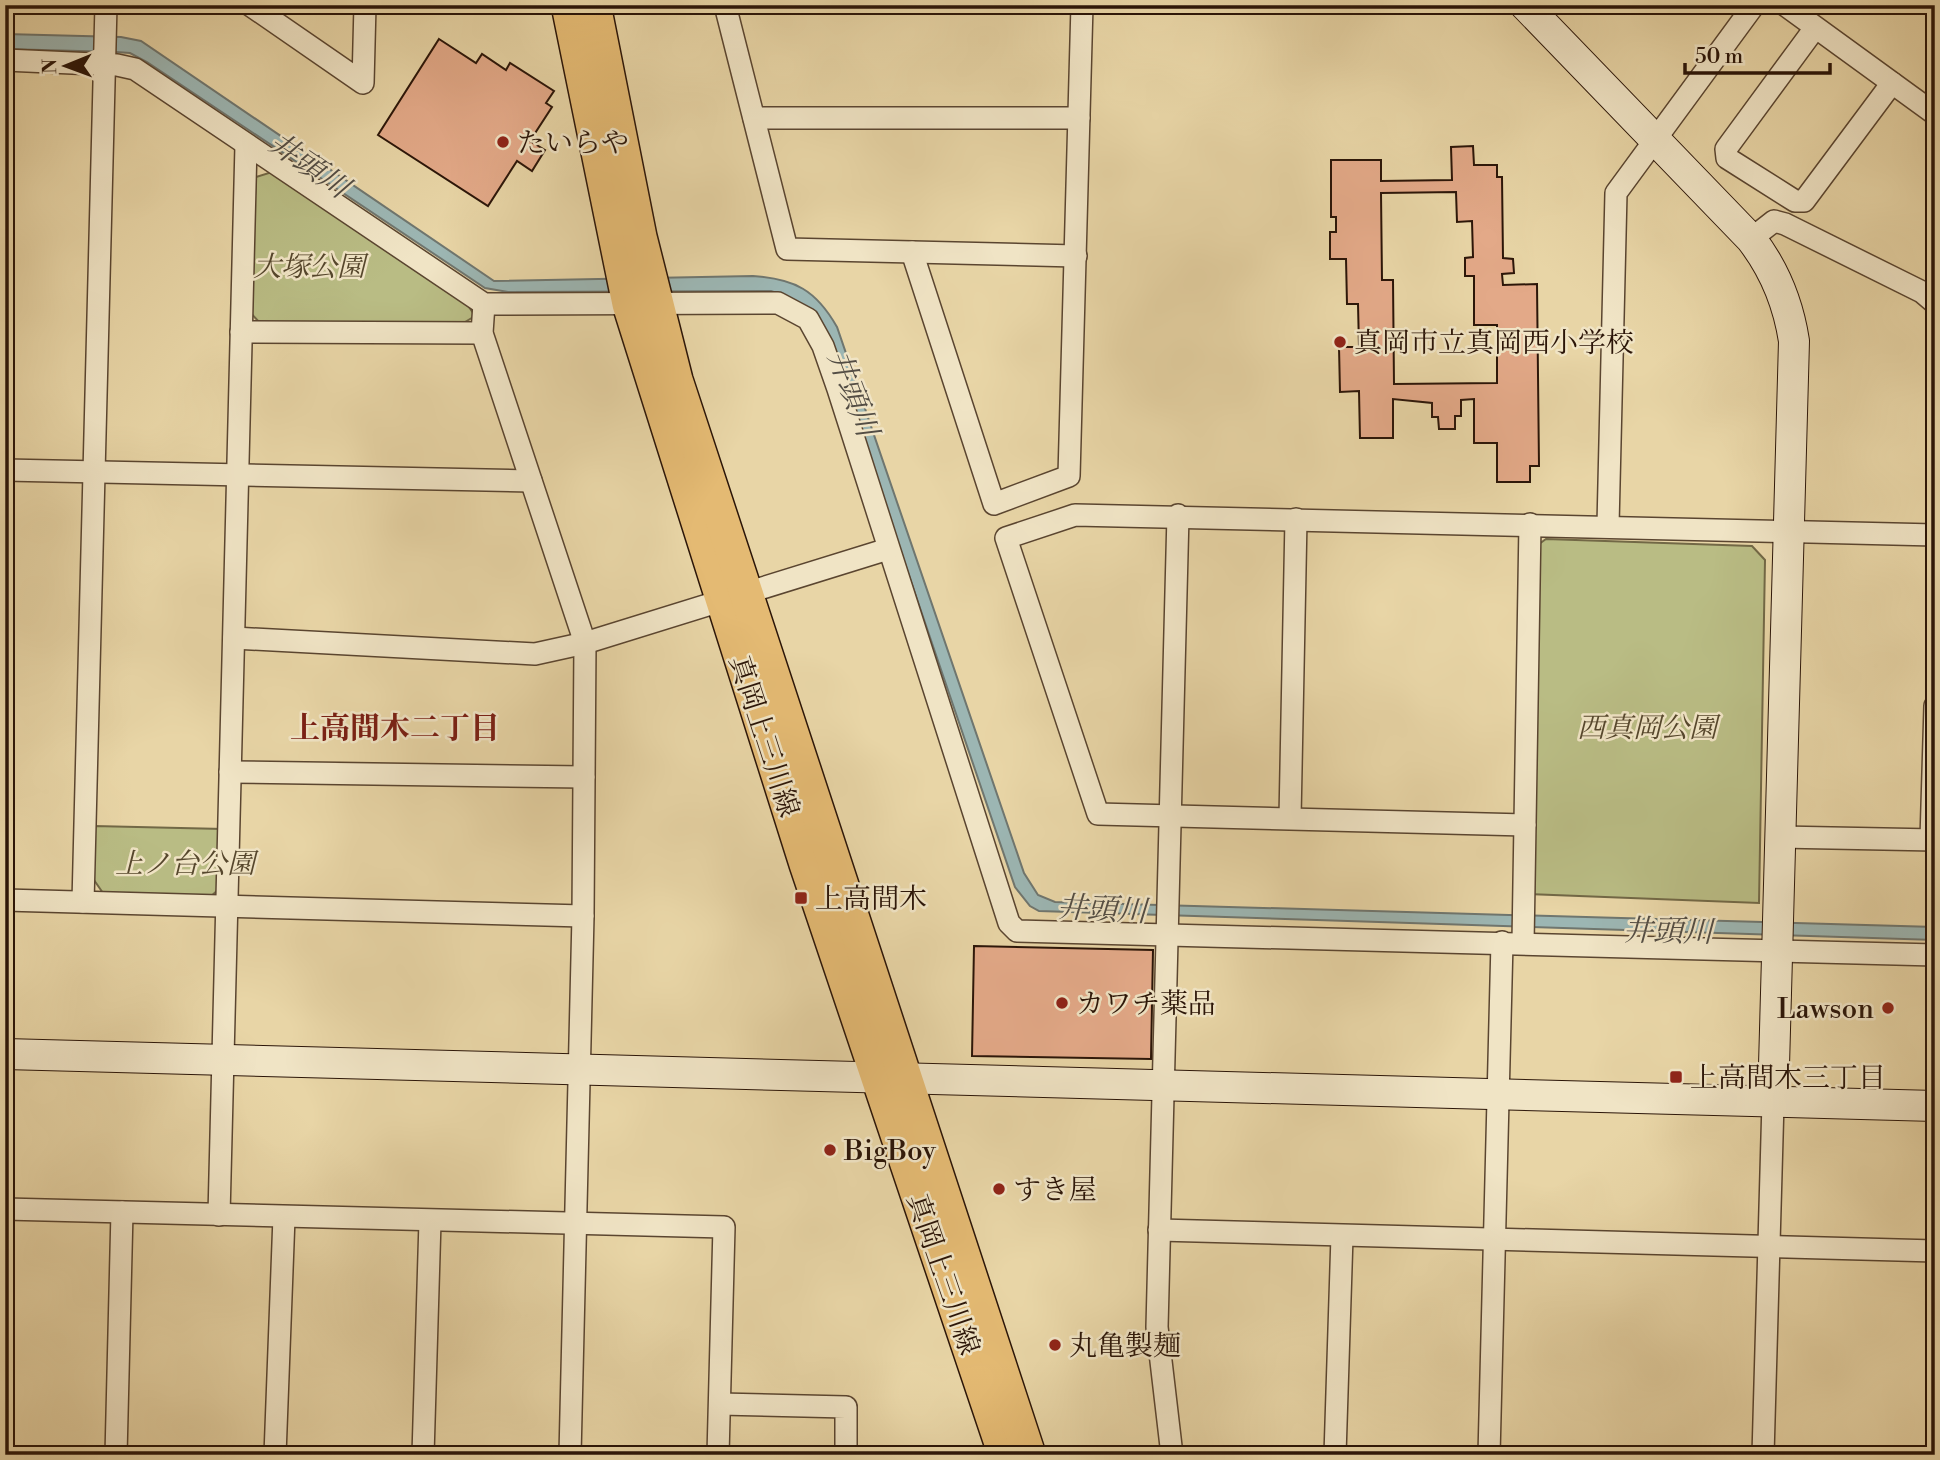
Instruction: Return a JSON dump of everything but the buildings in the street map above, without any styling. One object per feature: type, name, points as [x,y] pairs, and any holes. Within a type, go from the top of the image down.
[{"type":"main road","name":"真岡上三川線","points":[[568,5],[642,304],[676,380],[734,599],[891,1079],[1005,1455]]},
{"type":"main road","name":"真岡上三川線","points":[[594,5],[640,237],[642,304]]},
{"type":"main road","name":"真岡上三川線","points":[[891,1079],[1029,1455]]},
{"type":"street","points":[[83,902],[106,5]]},
{"type":"street","points":[[250,5],[363,83],[365,5]]},
{"type":"street","points":[[725,5],[787,249],[1076,256]]},
{"type":"street","points":[[912,252],[994,504],[1069,477],[1082,5]]},
{"type":"street","points":[[1525,5],[1751,239],[1770,265],[1782,291],[1794,341],[1763,1455]]},
{"type":"street","points":[[1608,526],[1616,193],[1754,5]]},
{"type":"street","points":[[1785,5],[1935,114]]},
{"type":"street","points":[[1815,27],[1726,149],[1727,158],[1795,201],[1804,201],[1892,83]]},
{"type":"street","points":[[5,60],[104,64],[135,69],[484,304],[778,303],[808,319],[823,346],[1009,923],[1017,931],[1935,955]]},
{"type":"street","points":[[754,118],[1079,118]]},
{"type":"street","points":[[219,1215],[246,145]]},
{"type":"street","points":[[1751,239],[1773,221],[1786,224],[1922,292],[1935,303]]},
{"type":"street","points":[[484,304],[482,333],[585,643],[583,916],[570,1455]]},
{"type":"street","points":[[242,332],[482,333]]},
{"type":"street","points":[[5,470],[531,481]]},
{"type":"street","points":[[1525,825],[1098,814],[1006,538],[1075,514],[1935,534]]},
{"type":"street","points":[[1172,1455],[1157,1327],[1161,1086],[1178,515]]},
{"type":"street","points":[[1290,818],[1296,519]]},
{"type":"street","points":[[1489,1455],[1501,1096],[1525,825],[1530,524]]},
{"type":"street","points":[[234,638],[536,654],[585,643],[734,599],[887,549]]},
{"type":"street","points":[[1780,837],[1933,839],[1935,706]]},
{"type":"street","points":[[230,772],[584,777]]},
{"type":"street","points":[[5,900],[583,916]]},
{"type":"street","points":[[5,1054],[1935,1107]]},
{"type":"street","points":[[5,1209],[724,1227],[718,1455]]},
{"type":"street","points":[[116,1455],[122,1212]]},
{"type":"street","points":[[275,1455],[284,1217]]},
{"type":"street","points":[[423,1455],[430,1221]]},
{"type":"street","points":[[1159,1230],[1935,1251]]},
{"type":"street","points":[[1335,1455],[1342,1236]]},
{"type":"street","points":[[720,1404],[846,1407],[846,1455]]},
{"type":"green space","name":"大塚公園","points":[[272,172],[465,301],[475,316],[460,325],[259,322],[249,311],[256,177]]},
{"type":"green space","name":"西真岡公園","points":[[1546,539],[1752,546],[1765,560],[1759,903],[1528,894],[1535,547]]},
{"type":"green space","name":"上ノ台公園","points":[[94,826],[223,829],[220,888],[208,899],[103,893],[94,880]]},
{"type":"water","name":"井頭川","points":[[5,34],[121,37],[141,41],[494,281],[753,276],[781,280],[812,295],[837,327],[1024,873],[1038,895],[1055,902],[1935,927],[1935,940],[1039,911],[1030,906],[1015,887],[826,332],[809,311],[771,291],[508,292],[485,288],[130,53],[5,49]]},
{"type":"place","name":"たいらや","points":[[503,142]]},
{"type":"place","name":"真岡市立真岡西小学校","points":[[1340,342]]},
{"type":"place","name":"上高間木","points":[[801,898]]},
{"type":"place","name":"カワチ薬品","points":[[1062,1003]]},
{"type":"place","name":"Lawson","points":[[1888,1008]]},
{"type":"place","name":"上高間木三丁目","points":[[1676,1077]]},
{"type":"place","name":"BigBoy","points":[[830,1150]]},
{"type":"place","name":"すき屋","points":[[999,1189]]},
{"type":"place","name":"丸亀製麺","points":[[1055,1345]]},
{"type":"district","name":"上高間木二丁目","points":[[395,728]]}]
